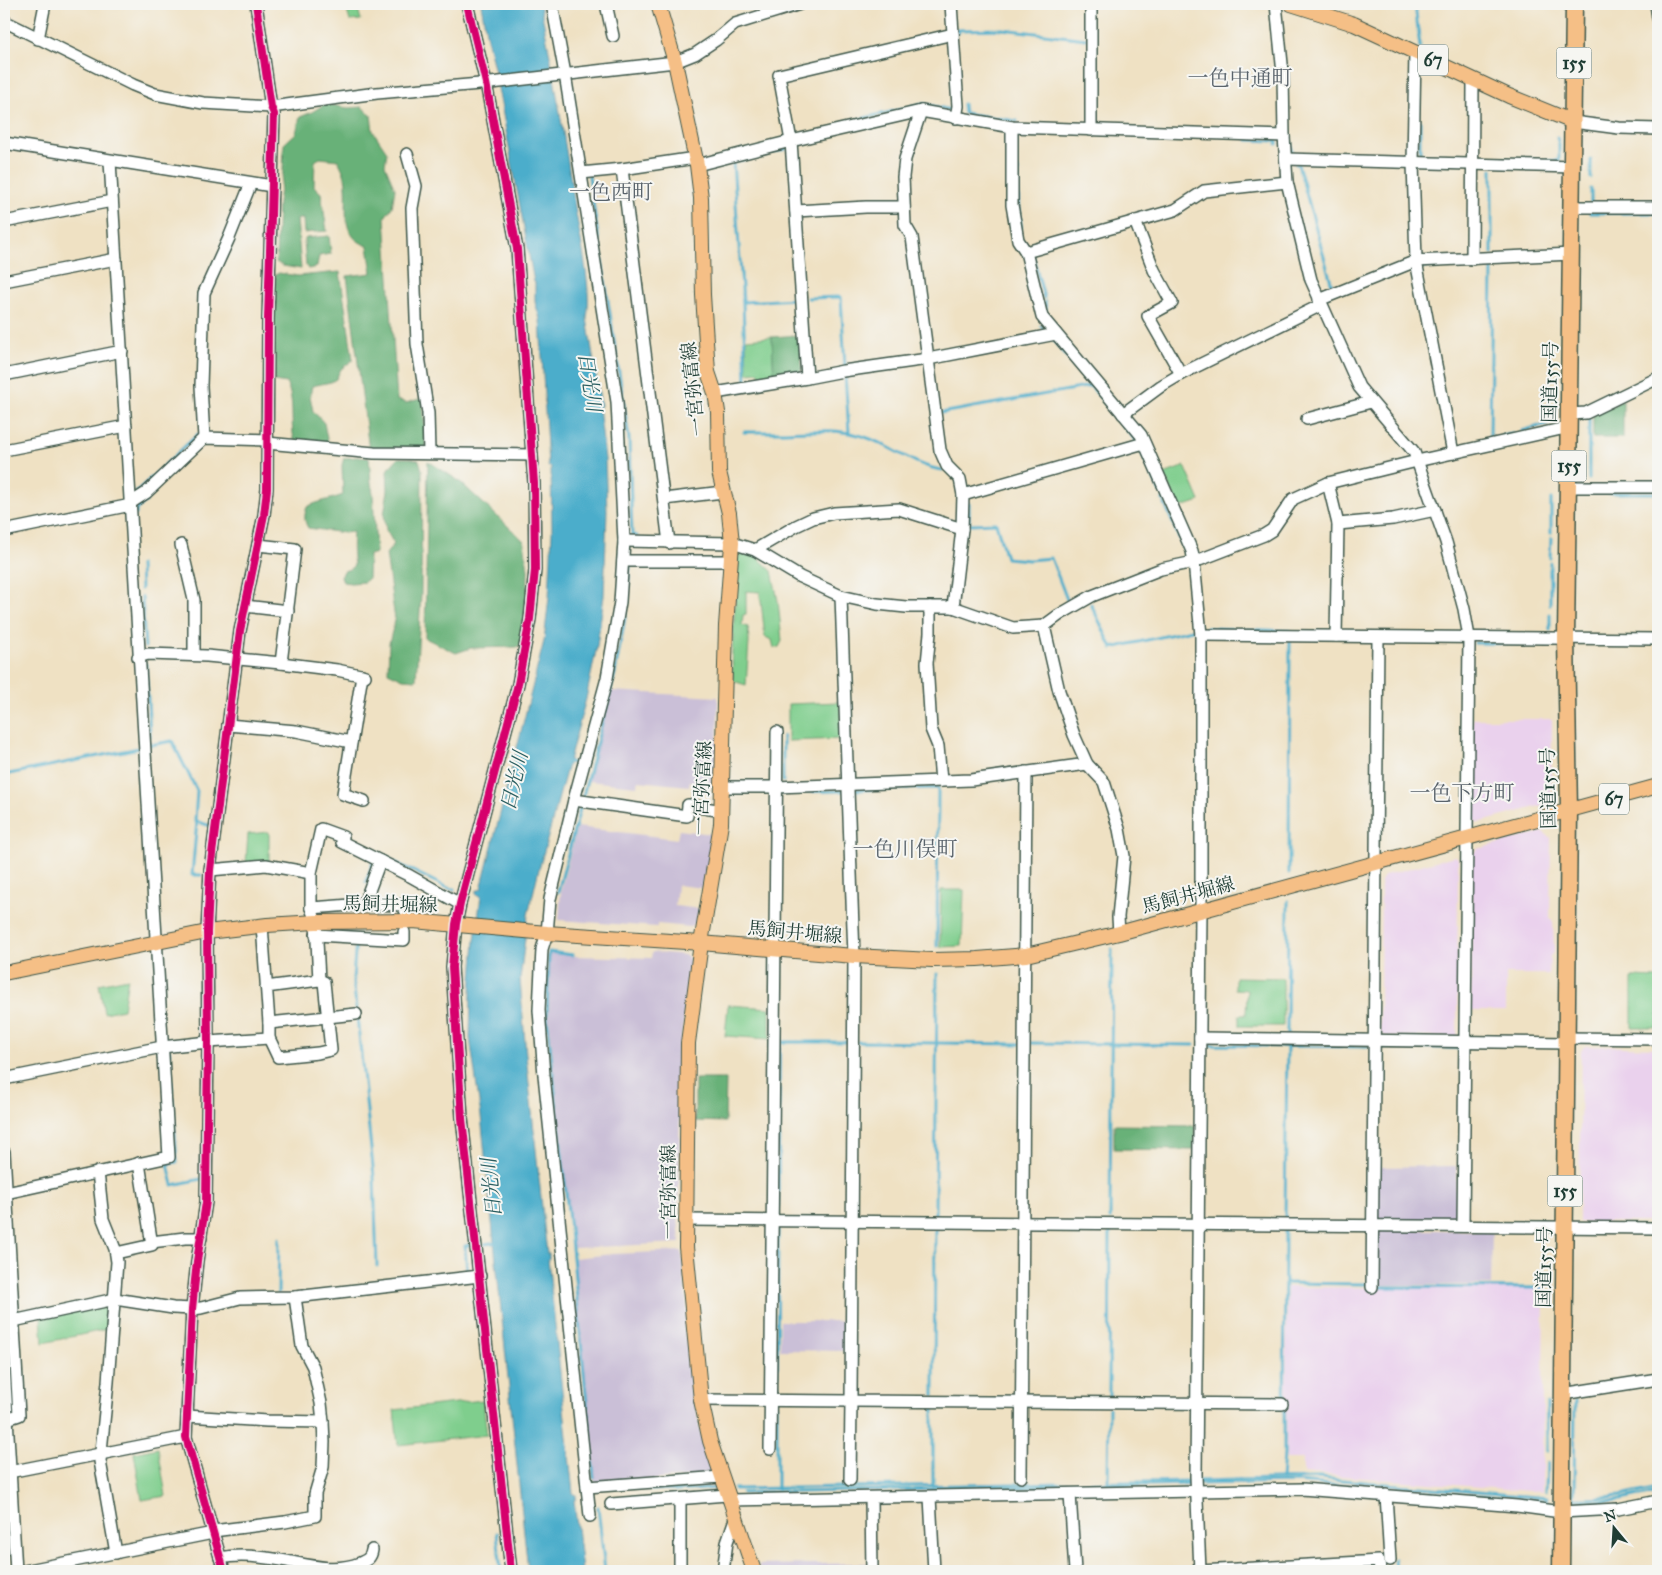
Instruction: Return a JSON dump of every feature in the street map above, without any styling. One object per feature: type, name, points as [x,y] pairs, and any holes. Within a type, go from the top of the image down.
[{"type":"highway","name":"国道155号","points":[[1561,1571],[1569,811],[1566,638],[1574,4]]},
{"type":"main road","name":"一宮弥富線","points":[[658,4],[675,62],[696,161],[701,198],[703,295],[708,372],[715,393],[718,412],[719,472],[729,513],[732,543],[726,626],[721,824],[701,943],[688,1042],[685,1220],[687,1258],[701,1400],[710,1441],[721,1477],[754,1571]]},
{"type":"main road","name":"67","points":[[1297,4],[1354,24],[1509,96],[1573,122]]},
{"type":"main road","name":"67","points":[[1569,811],[1658,786]]},
{"type":"main road","name":"馬飼井堀線","points":[[4,973],[207,932],[262,926],[316,929],[413,921],[545,933],[775,948],[854,956],[932,960],[1026,955],[1119,933],[1569,811]]},
{"type":"street","points":[[38,38],[45,4]]},
{"type":"street","points":[[224,1571],[186,1437],[192,1308],[206,1202],[207,932],[210,870],[236,659],[264,515],[267,490],[274,114],[271,107],[256,4]]},
{"type":"street","points":[[467,4],[488,83],[517,249],[534,483],[535,570],[530,619],[518,684],[460,904],[460,924],[452,967],[462,1118],[511,1571]]},
{"type":"street","points":[[552,4],[617,402],[624,541],[620,602],[607,678],[550,899],[542,949],[539,1010],[544,1075],[590,1516]]},
{"type":"street","points":[[606,4],[614,36]]},
{"type":"street","points":[[4,21],[155,94],[203,104],[271,107],[372,94],[675,62],[695,54],[735,24],[800,4]]},
{"type":"street","points":[[952,4],[958,106],[956,118]]},
{"type":"street","points":[[1091,4],[1091,130]]},
{"type":"street","points":[[1276,4],[1283,74],[1287,182],[1312,280],[1320,303],[1359,387],[1414,452],[1446,542],[1464,609],[1469,637],[1463,1226]]},
{"type":"street","points":[[1656,4],[1658,18]]},
{"type":"street","points":[[807,378],[791,141],[779,75],[953,34]]},
{"type":"street","points":[[1415,52],[1413,163],[1416,261],[1453,453]]},
{"type":"street","points":[[1472,259],[1471,164],[1473,79]]},
{"type":"street","points":[[580,173],[696,161],[921,111],[1012,127],[1284,136]]},
{"type":"street","points":[[921,111],[905,159],[903,176],[905,224],[912,237],[940,450],[947,466],[960,479],[963,495],[962,529],[953,606]]},
{"type":"street","points":[[1573,122],[1619,128],[1658,129]]},
{"type":"street","points":[[1012,127],[1012,205],[1018,240],[1026,252],[1042,317],[1141,435],[1192,551],[1194,562],[1201,635],[1201,911],[1196,1404],[1196,1485],[1200,1571],[1385,1566],[1386,1495]]},
{"type":"street","points":[[4,143],[272,186]]},
{"type":"street","points":[[407,154],[416,186],[412,208],[416,344],[428,413],[429,453]]},
{"type":"street","points":[[1286,158],[1573,167]]},
{"type":"street","points":[[5,1186],[98,1172],[169,1156],[110,161]]},
{"type":"street","points":[[622,169],[670,542]]},
{"type":"street","points":[[204,438],[200,386],[204,293],[229,238],[251,182]]},
{"type":"street","points":[[1026,252],[1175,210],[1204,192],[1287,182]]},
{"type":"street","points":[[4,222],[112,201]]},
{"type":"street","points":[[1572,206],[1658,207]]},
{"type":"street","points":[[796,210],[904,207]]},
{"type":"street","points":[[1135,222],[1154,270],[1172,303],[1148,316],[1181,374]]},
{"type":"street","points":[[1123,414],[1181,374],[1320,303],[1416,261],[1572,254]]},
{"type":"street","points":[[4,281],[116,259]]},
{"type":"street","points":[[715,393],[928,358],[1056,334]]},
{"type":"street","points":[[4,375],[122,351]]},
{"type":"street","points":[[624,541],[732,543],[755,550],[800,577],[842,596],[877,604],[906,607],[953,606],[1013,628],[1044,626],[1092,596],[1161,569],[1194,562],[1264,535],[1272,530],[1293,499],[1328,483],[1453,453],[1570,421],[1658,378]]},
{"type":"street","points":[[1307,419],[1371,402]]},
{"type":"street","points":[[4,450],[126,426]]},
{"type":"street","points":[[4,531],[126,506],[146,492],[204,438],[268,442],[374,454],[532,455]]},
{"type":"street","points":[[963,495],[1144,443]]},
{"type":"street","points":[[1328,483],[1338,524],[1336,636]]},
{"type":"street","points":[[1569,487],[1658,487]]},
{"type":"street","points":[[664,499],[723,492]]},
{"type":"street","points":[[755,550],[813,518],[834,513],[899,509],[962,529]]},
{"type":"street","points":[[1338,524],[1393,519],[1435,510]]},
{"type":"street","points":[[181,545],[194,600],[194,656]]},
{"type":"street","points":[[258,545],[295,549],[282,663]]},
{"type":"street","points":[[623,561],[731,561]]},
{"type":"street","points":[[842,596],[854,956],[850,1480]]},
{"type":"street","points":[[245,606],[288,611]]},
{"type":"street","points":[[930,607],[927,663],[931,729],[938,746],[941,781]]},
{"type":"street","points":[[1044,626],[1059,691],[1074,735],[1088,764],[1104,782],[1119,829],[1124,856],[1118,917],[1119,933]]},
{"type":"street","points":[[1201,635],[1658,639]]},
{"type":"street","points":[[1372,1287],[1378,637]]},
{"type":"street","points":[[138,657],[148,654],[236,659],[337,670],[364,676],[343,794],[364,802]]},
{"type":"street","points":[[228,725],[296,731],[351,742]]},
{"type":"street","points":[[770,1449],[777,732]]},
{"type":"street","points":[[723,787],[971,780],[1088,764]]},
{"type":"street","points":[[1021,1477],[1026,772]]},
{"type":"street","points":[[574,800],[687,816],[688,805],[722,811]]},
{"type":"street","points":[[319,980],[316,929],[311,908],[312,873],[321,828],[342,837],[342,842],[460,904]]},
{"type":"street","points":[[364,904],[380,861]]},
{"type":"street","points":[[210,870],[266,865],[312,873]]},
{"type":"street","points":[[311,908],[364,904],[405,905],[405,910]]},
{"type":"street","points":[[262,926],[266,987],[270,1023],[269,1038],[278,1057],[331,1050],[324,982],[319,980],[266,987]]},
{"type":"street","points":[[316,929],[404,940],[404,932]]},
{"type":"street","points":[[270,1023],[356,1014]]},
{"type":"street","points":[[4,1079],[162,1047],[269,1038]]},
{"type":"street","points":[[1200,1038],[1465,1042],[1658,1038]]},
{"type":"street","points":[[4,1152],[8,1322],[19,1415],[7,1419]]},
{"type":"street","points":[[116,1253],[152,1245],[139,1163]]},
{"type":"street","points":[[98,1172],[103,1219],[118,1262],[100,1454],[116,1553]]},
{"type":"street","points":[[685,1220],[1658,1228]]},
{"type":"street","points":[[151,1242],[202,1238]]},
{"type":"street","points":[[8,1322],[115,1299],[173,1308],[201,1308],[240,1298],[295,1297],[480,1276]]},
{"type":"street","points":[[24,1571],[213,1532],[315,1516],[315,1494],[323,1467],[323,1422],[313,1367],[302,1346],[295,1297]]},
{"type":"street","points":[[4,1366],[7,1419],[7,1473],[16,1571]]},
{"type":"street","points":[[1562,1394],[1658,1379]]},
{"type":"street","points":[[701,1400],[1282,1404]]},
{"type":"street","points":[[187,1416],[323,1422]]},
{"type":"street","points":[[7,1473],[186,1437]]},
{"type":"street","points":[[587,1487],[721,1477]]},
{"type":"street","points":[[611,1504],[680,1499],[1070,1494],[1196,1485],[1302,1489],[1386,1495],[1517,1506],[1561,1512],[1618,1509],[1658,1500]]},
{"type":"street","points":[[1070,1494],[1075,1571]]},
{"type":"street","points":[[930,1497],[934,1571]]},
{"type":"street","points":[[870,1498],[872,1571]]},
{"type":"street","points":[[680,1499],[680,1571]]},
{"type":"street","points":[[723,1571],[727,1542],[735,1519]]},
{"type":"street","points":[[220,1558],[230,1556],[265,1557],[330,1568],[355,1565],[367,1560],[372,1555],[372,1550]]},
{"type":"shaded area","points":[[611,691],[718,697],[717,786],[690,781],[689,786],[638,781],[637,786],[588,781]]},
{"type":"shaded area","points":[[1473,719],[1552,719],[1551,795],[1543,805],[1478,823],[1473,819]]},
{"type":"shaded area","points":[[577,827],[677,839],[679,830],[712,834],[710,857],[703,888],[677,885],[675,906],[700,909],[698,921],[690,927],[657,924],[657,927],[559,920],[561,890]]},
{"type":"shaded area","points":[[1543,832],[1551,838],[1550,917],[1553,922],[1554,952],[1550,956],[1549,974],[1506,974],[1506,1011],[1471,1011],[1472,855],[1477,849]]},
{"type":"shaded area","points":[[1454,856],[1458,858],[1457,1037],[1384,1036],[1380,1032],[1381,881],[1385,875]]},
{"type":"shaded area","points":[[652,952],[686,955],[692,962],[681,1040],[678,1218],[680,1243],[573,1248],[549,1018],[550,953],[573,956],[651,958]]},
{"type":"shaded area","points":[[1585,1046],[1658,1048],[1658,1222],[1579,1222],[1581,1051]]},
{"type":"shaded area","points":[[1456,1166],[1456,1220],[1382,1221],[1376,1216],[1376,1167]]},
{"type":"shaded area","points":[[1382,1229],[1492,1231],[1491,1285],[1378,1285],[1377,1233]]},
{"type":"shaded area","points":[[682,1251],[695,1403],[700,1430],[714,1475],[595,1484],[574,1258]]},
{"type":"shaded area","points":[[1287,1287],[1544,1289],[1542,1492],[1303,1473],[1303,1459],[1286,1459]]},
{"type":"shaded area","points":[[780,1321],[847,1321],[847,1351],[780,1350]]},
{"type":"shaded area","points":[[868,1563],[868,1571],[761,1571],[758,1565]]},
{"type":"green space","points":[[358,9],[361,20],[350,21],[347,11]]},
{"type":"green space","points":[[325,104],[348,108],[362,107],[371,115],[373,131],[387,152],[385,165],[395,189],[392,207],[385,217],[397,400],[406,403],[423,398],[426,451],[369,450],[347,276],[372,273],[368,246],[359,242],[349,229],[346,213],[345,179],[338,160],[320,158],[315,161],[314,186],[321,193],[327,231],[304,233],[303,219],[297,219],[301,269],[283,266],[276,262],[278,202],[283,172],[284,144],[296,133],[300,117]]},
{"type":"green space","points":[[329,236],[331,254],[319,256],[317,267],[308,269],[306,266],[304,241],[306,238]]},
{"type":"green space","points":[[340,272],[353,360],[341,369],[336,379],[312,386],[310,396],[313,411],[324,423],[328,444],[295,443],[289,390],[286,383],[274,381],[275,275],[279,273],[298,276]]},
{"type":"green space","points":[[800,335],[802,369],[798,375],[774,379],[772,337]]},
{"type":"green space","points":[[772,337],[774,379],[760,381],[759,372],[747,373],[746,339]]},
{"type":"green space","points":[[1623,400],[1623,438],[1593,438],[1593,415]]},
{"type":"green space","points":[[344,458],[369,458],[376,553],[369,555],[368,579],[364,582],[351,583],[343,582],[341,577],[344,571],[354,565],[353,532],[344,533],[308,528],[305,515],[307,507],[343,495],[342,465]]},
{"type":"green space","points":[[398,458],[419,460],[422,470],[421,594],[416,680],[403,679],[388,672],[389,643],[395,620],[386,554],[394,544],[386,530],[384,514],[388,490],[387,470]]},
{"type":"green space","points":[[428,461],[459,481],[524,541],[528,570],[527,618],[522,645],[517,647],[471,648],[456,653],[425,638]]},
{"type":"green space","points":[[1185,466],[1200,501],[1179,508],[1164,474]]},
{"type":"green space","points":[[738,553],[754,554],[772,571],[778,601],[782,641],[779,647],[774,648],[772,640],[765,637],[760,592],[746,591],[746,614],[743,615],[742,625],[748,627],[749,642],[746,685],[733,681],[732,653]]},
{"type":"green space","points":[[840,702],[841,739],[788,741],[788,704]]},
{"type":"green space","points":[[269,832],[269,864],[246,863],[248,834]]},
{"type":"green space","points":[[941,890],[964,890],[962,946],[940,947]]},
{"type":"green space","points":[[1235,977],[1283,978],[1283,1026],[1239,1026],[1239,1015],[1246,1015],[1247,990],[1235,989]]},
{"type":"green space","points":[[1632,977],[1658,978],[1658,1028],[1632,1028]]},
{"type":"green space","points":[[128,978],[123,1009],[104,1013],[99,984]]},
{"type":"green space","points":[[728,1005],[770,1008],[770,1039],[725,1036]]},
{"type":"green space","points":[[695,1079],[726,1079],[725,1122],[695,1121]]},
{"type":"green space","points":[[1114,1125],[1195,1126],[1194,1150],[1114,1149]]},
{"type":"green space","points":[[110,1306],[108,1329],[43,1343],[41,1317]]},
{"type":"green space","points":[[483,1400],[487,1435],[398,1445],[394,1410]]},
{"type":"green space","points":[[158,1448],[166,1496],[142,1500],[134,1453]]},
{"type":"water","name":"日光川","points":[[481,4],[540,4],[555,82],[585,266],[588,294],[587,318],[601,406],[599,407],[605,459],[607,510],[604,596],[597,646],[586,699],[528,915],[520,979],[547,1254],[549,1254],[573,1493],[576,1495],[574,1500],[582,1571],[528,1571],[481,1116],[470,1038],[471,991],[481,896],[476,894],[476,891],[481,889],[544,641],[549,597],[552,532],[551,467],[548,466],[540,319],[535,302],[535,282]]},
{"type":"waterway","points":[[1415,4],[1420,47]]},
{"type":"waterway","points":[[958,33],[957,30],[1002,29],[1086,39]]},
{"type":"waterway","points":[[856,120],[924,104],[951,110]]},
{"type":"waterway","points":[[963,104],[964,113],[1017,121]]},
{"type":"waterway","points":[[1420,121],[1420,156],[1466,158]]},
{"type":"waterway","points":[[1477,158],[1559,161],[1557,138]]},
{"type":"waterway","points":[[1248,140],[1277,141],[1277,144]]},
{"type":"waterway","points":[[1291,143],[1292,151]]},
{"type":"waterway","points":[[746,382],[743,302],[733,162],[786,149]]},
{"type":"waterway","points":[[1591,160],[1591,178]]},
{"type":"waterway","points":[[1296,164],[1298,164],[1333,289]]},
{"type":"waterway","points":[[1492,169],[1492,253]]},
{"type":"waterway","points":[[1018,170],[1018,183]]},
{"type":"waterway","points":[[589,176],[629,438],[632,535],[637,536]]},
{"type":"waterway","points":[[1018,186],[1021,228]]},
{"type":"waterway","points":[[1591,189],[1591,202]]},
{"type":"waterway","points":[[1590,211],[1590,213],[1658,213]]},
{"type":"waterway","points":[[1033,256],[1044,298]]},
{"type":"waterway","points":[[1457,266],[1492,264],[1490,440],[1492,439]]},
{"type":"waterway","points":[[1423,267],[1452,266]]},
{"type":"waterway","points":[[808,298],[841,297],[845,367]]},
{"type":"waterway","points":[[743,302],[795,299]]},
{"type":"waterway","points":[[1045,302],[1046,309]]},
{"type":"waterway","points":[[1041,326],[1046,332]]},
{"type":"waterway","points":[[1054,341],[1136,441]]},
{"type":"waterway","points":[[845,375],[849,432]]},
{"type":"waterway","points":[[941,413],[1091,386]]},
{"type":"waterway","points":[[1589,419],[1589,479]]},
{"type":"waterway","points":[[1522,431],[1553,422]]},
{"type":"waterway","points":[[744,432],[822,431],[852,433],[882,444],[911,460],[942,470]]},
{"type":"waterway","points":[[136,492],[198,434]]},
{"type":"waterway","points":[[1503,436],[1512,434]]},
{"type":"waterway","points":[[1140,449],[1160,492]]},
{"type":"waterway","points":[[1588,493],[1658,493]]},
{"type":"waterway","points":[[1551,499],[1551,533]]},
{"type":"waterway","points":[[1163,500],[1186,554]]},
{"type":"waterway","points":[[136,514],[136,510],[146,501]]},
{"type":"waterway","points":[[969,504],[969,524],[996,523],[1006,558],[1029,560],[1051,558],[1068,602]]},
{"type":"waterway","points":[[1550,558],[1551,538]]},
{"type":"waterway","points":[[1550,563],[1550,605]]},
{"type":"waterway","points":[[140,565],[141,589]]},
{"type":"waterway","points":[[583,796],[615,673],[626,612],[630,565]]},
{"type":"waterway","points":[[142,597],[145,647]]},
{"type":"waterway","points":[[1091,604],[1112,648],[1196,629],[1195,626]]},
{"type":"waterway","points":[[1550,614],[1550,630]]},
{"type":"waterway","points":[[1207,628],[1290,631]]},
{"type":"waterway","points":[[1289,873],[1290,640]]},
{"type":"waterway","points":[[1475,643],[1532,644]]},
{"type":"waterway","points":[[146,664],[150,736]]},
{"type":"waterway","points":[[783,736],[783,781]]},
{"type":"waterway","points":[[150,742],[150,745],[172,741],[197,791],[195,821],[211,826]]},
{"type":"waterway","points":[[4,775],[139,748]]},
{"type":"waterway","points":[[565,761],[577,764]]},
{"type":"waterway","points":[[854,790],[938,788],[937,946]]},
{"type":"waterway","points":[[782,794],[783,792],[843,791]]},
{"type":"waterway","points":[[558,892],[581,805]]},
{"type":"waterway","points":[[197,821],[192,875],[201,875]]},
{"type":"waterway","points":[[374,852],[448,888],[454,889]]},
{"type":"waterway","points":[[366,882],[373,862]]},
{"type":"waterway","points":[[1287,1035],[1288,901]]},
{"type":"waterway","points":[[356,941],[353,978],[374,1177],[377,1266]]},
{"type":"waterway","points":[[1110,1219],[1112,949]]},
{"type":"waterway","points":[[573,955],[549,952],[547,1017],[573,1257],[594,1478]]},
{"type":"waterway","points":[[935,1217],[937,974]]},
{"type":"waterway","points":[[778,1215],[780,996]]},
{"type":"waterway","points":[[780,1042],[849,1042]]},
{"type":"waterway","points":[[858,1042],[1020,1044]]},
{"type":"waterway","points":[[1029,1043],[1194,1045]]},
{"type":"waterway","points":[[1203,1045],[1368,1047]]},
{"type":"waterway","points":[[1285,1220],[1287,1045]]},
{"type":"waterway","points":[[1381,1047],[1460,1048],[1460,1050]]},
{"type":"waterway","points":[[169,1050],[177,1162],[168,1164],[173,1185],[201,1179]]},
{"type":"waterway","points":[[777,1395],[778,1226]]},
{"type":"waterway","points":[[934,1395],[935,1226]]},
{"type":"waterway","points":[[1109,1398],[1110,1228]]},
{"type":"waterway","points":[[1282,1479],[1284,1454],[1285,1229]]},
{"type":"waterway","points":[[278,1293],[279,1238]]},
{"type":"waterway","points":[[485,1244],[497,1242]]},
{"type":"waterway","points":[[459,1273],[467,1271],[465,1246],[469,1245]]},
{"type":"waterway","points":[[1285,1283],[1367,1284]]},
{"type":"waterway","points":[[1378,1287],[1544,1288]]},
{"type":"waterway","points":[[1574,1495],[1575,1401]]},
{"type":"waterway","points":[[1547,1403],[1547,1451]]},
{"type":"waterway","points":[[777,1405],[777,1489]]},
{"type":"waterway","points":[[933,1407],[933,1486]]},
{"type":"waterway","points":[[1108,1482],[1109,1408]]},
{"type":"waterway","points":[[1546,1492],[1547,1462]]},
{"type":"waterway","points":[[1199,1481],[1319,1478],[1547,1498]]},
{"type":"waterway","points":[[734,1489],[1193,1481]]},
{"type":"waterway","points":[[742,1493],[1296,1482],[1547,1502]]},
{"type":"waterway","points":[[651,1490],[668,1489],[676,1491],[717,1488]]},
{"type":"waterway","points":[[1570,1499],[1621,1496],[1658,1488]]},
{"type":"waterway","points":[[1570,1503],[1621,1500],[1658,1492]]},
{"type":"waterway","points":[[598,1507],[605,1571]]},
{"type":"waterway","points":[[497,1533],[501,1571]]},
{"type":"waterway","points":[[1394,1559],[1395,1571]]},
{"type":"cycle path","points":[[224,1571],[186,1437],[192,1309],[206,1202],[207,932],[210,870],[240,631],[264,515],[267,489],[268,319],[274,114],[271,107],[256,4]]},
{"type":"cycle path","points":[[467,4],[486,83],[517,249],[534,483],[535,570],[530,619],[518,684],[460,904],[452,967],[462,1118],[511,1571]]},
{"type":"district","name":"一色中通町","points":[[1240,78]]},
{"type":"district","name":"一色西町","points":[[611,192]]},
{"type":"district","name":"一色下方町","points":[[1462,793]]},
{"type":"district","name":"一色川俣町","points":[[905,849]]}]
